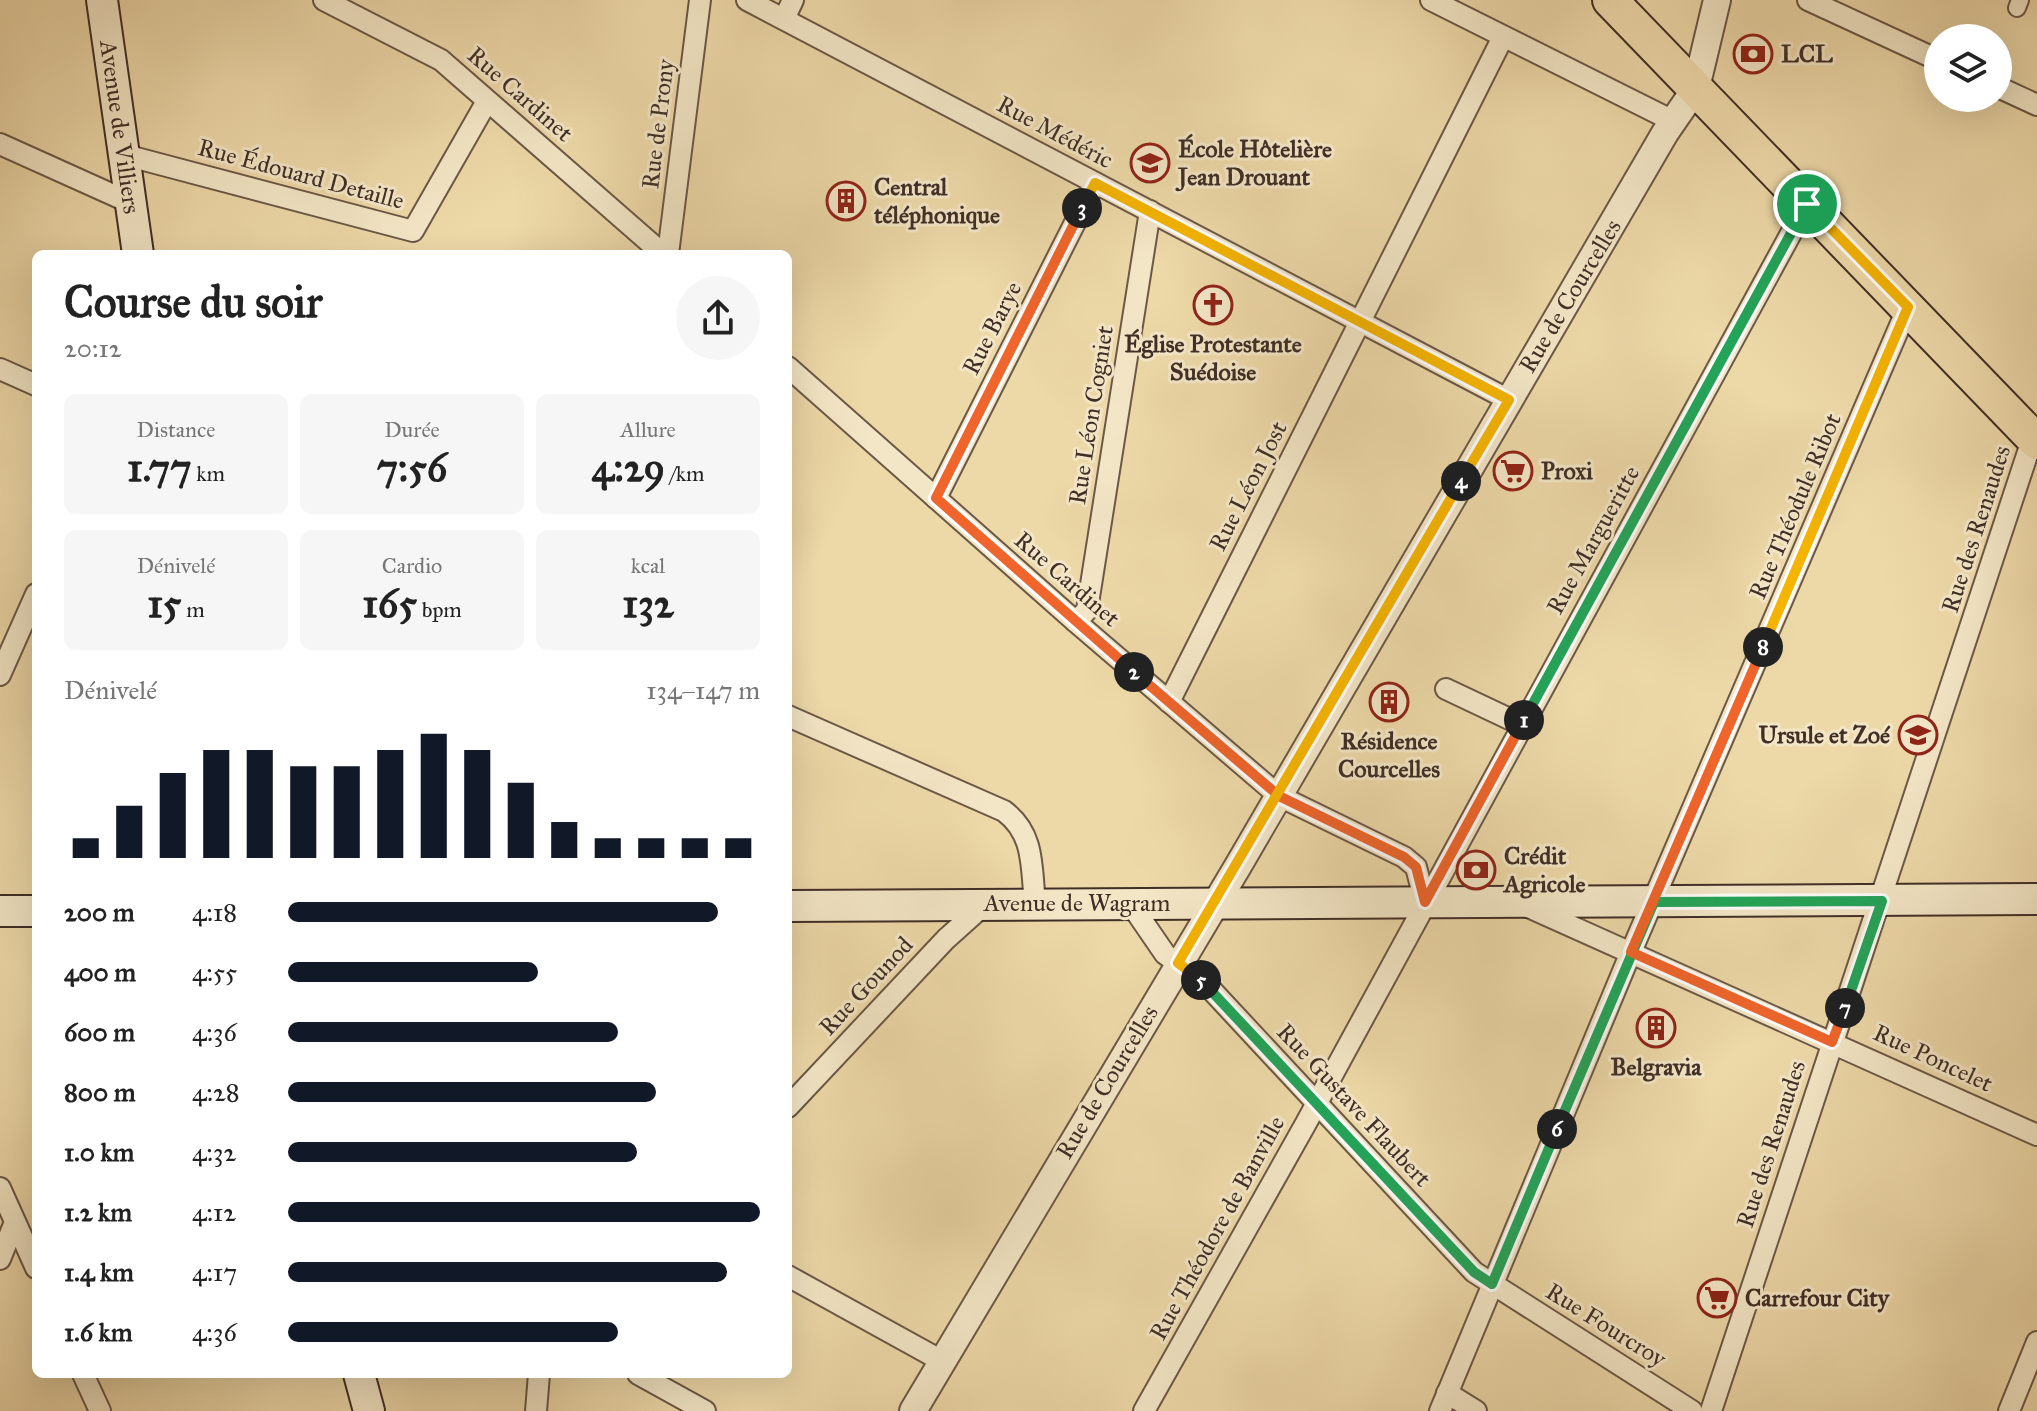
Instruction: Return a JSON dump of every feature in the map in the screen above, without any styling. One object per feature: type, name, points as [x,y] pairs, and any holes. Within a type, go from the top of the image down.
[{"type":"main road","name":"Avenue de Villiers","points":[[102,0],[137,250]]},
{"type":"main road","points":[[1610,0],[2035,440]]},
{"type":"main road","name":"Avenue de Wagram","points":[[792,906],[2037,899]]},
{"type":"main road","points":[[0,911],[32,911]]},
{"type":"main road","points":[[360,1378],[369,1411]]},
{"type":"street","name":"Rue Cardinet","points":[[324,0],[441,60],[486,103],[660,250]]},
{"type":"street","name":"Rue de Prony","points":[[666,250],[700,0]]},
{"type":"street","name":"Rue Médéric","points":[[747,0],[1509,400]]},
{"type":"street","points":[[784,19],[793,0]]},
{"type":"street","points":[[1431,0],[1673,121]]},
{"type":"street","name":"Rue de Courcelles","points":[[913,1411],[1216,903],[1673,121],[1696,88],[1717,0]]},
{"type":"street","points":[[1808,0],[1924,54]]},
{"type":"street","name":"Rue Léon Jost","points":[[1169,702],[1503,37]]},
{"type":"street","points":[[2012,93],[2037,105]]},
{"type":"street","name":"Rue Édouard Detaille","points":[[125,155],[413,231],[486,103]]},
{"type":"street","points":[[0,144],[131,203]]},
{"type":"street","name":"Rue Barye","points":[[936,498],[1095,183]]},
{"type":"street","name":"Rue Margueritte","points":[[1425,902],[1807,204]]},
{"type":"street","name":"Rue Léon Cogniet","points":[[1076,622],[1087,610],[1150,211]]},
{"type":"street","name":"Rue Théodule Ribot","points":[[1444,1402],[1631,952],[1908,307]]},
{"type":"street","points":[[0,369],[32,383]]},
{"type":"street","name":"Rue Cardinet","points":[[792,371],[1076,622],[1279,796],[1404,857],[1416,867],[1425,902]]},
{"type":"street","name":"Rue des Renaudes","points":[[1711,1411],[2035,440]]},
{"type":"street","points":[[0,675],[32,603]]},
{"type":"street","points":[[1446,689],[1522,725]]},
{"type":"street","points":[[792,718],[1004,811],[1019,822],[1026,834],[1035,903]]},
{"type":"street","name":"Rue Poncelet","points":[[1515,901],[2037,1135]]},
{"type":"street","name":"Rue Théodore de Banville","points":[[1144,1411],[1305,1125],[1315,1101],[1425,902]]},
{"type":"street","name":"Rue Gustave Flaubert","points":[[1130,903],[1165,954],[1204,982],[1474,1272],[1492,1284]]},
{"type":"street","name":"Rue Gounod","points":[[792,1103],[985,904]]},
{"type":"street","points":[[0,1188],[32,1259]]},
{"type":"street","points":[[0,1259],[15,1222]]},
{"type":"street","points":[[792,1278],[942,1361]]},
{"type":"street","name":"Rue Fourcroy","points":[[1492,1284],[1692,1411]]},
{"type":"street","points":[[2009,1411],[2037,1342]]},
{"type":"street","points":[[85,1378],[100,1411]]},
{"type":"street","points":[[536,1411],[539,1378]]},
{"type":"street","points":[[645,1378],[705,1411]]},
{"type":"street","points":[[1444,1402],[1476,1411]]},
{"type":"place","name":"LCL","points":[[1753,54]]},
{"type":"place","name":"École Hôtelière Jean Drouant","points":[[1150,163]]},
{"type":"place","name":"Central téléphonique","points":[[846,201]]},
{"type":"place","name":"Église Protestante Suédoise","points":[[1213,305]]},
{"type":"place","name":"Proxi","points":[[1513,471]]},
{"type":"place","name":"Résidence Courcelles","points":[[1389,702]]},
{"type":"place","name":"Ursule et Zoé","points":[[1918,735]]},
{"type":"place","name":"Crédit Agricole","points":[[1476,870]]},
{"type":"place","name":"Belgravia","points":[[1656,1028]]},
{"type":"place","name":"Carrefour City","points":[[1717,1298]]},
{"type":"route","points":[[1807,204],[1425,902],[1423,881],[1416,867],[1404,857],[1279,796],[936,498],[1095,183],[1509,400],[1279,796],[1238,866],[1178,963],[1204,982],[1474,1272],[1492,1284],[1631,952],[1640,934],[1654,902],[1882,901],[1832,1042],[1653,965],[1631,952],[1908,307],[1807,204]]}]
